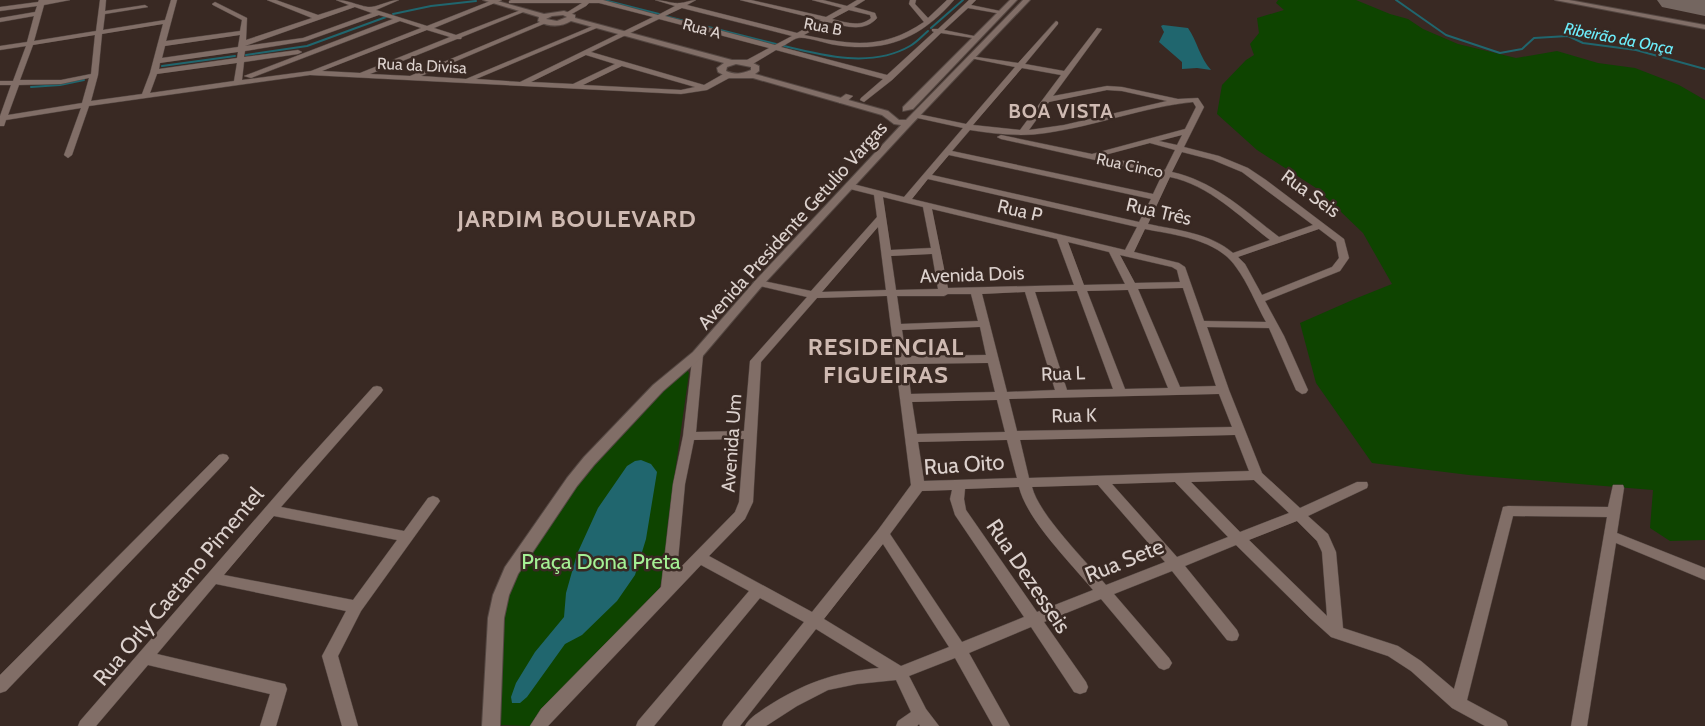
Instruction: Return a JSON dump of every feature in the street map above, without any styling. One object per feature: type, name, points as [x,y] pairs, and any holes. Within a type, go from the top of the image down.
[{"type":"street","points":[[0,9],[67,0]]},
{"type":"street","points":[[68,155],[94,75],[103,0]]},
{"type":"street","points":[[145,96],[154,72],[166,22],[174,0]]},
{"type":"street","points":[[270,0],[319,18]]},
{"type":"street","points":[[369,10],[396,0]]},
{"type":"street","points":[[568,18],[588,0]]},
{"type":"street","name":"Rua B","points":[[658,0],[797,35],[843,44],[877,44],[902,38],[922,28],[951,0]]},
{"type":"street","points":[[522,84],[693,0]]},
{"type":"street","points":[[743,0],[854,26],[872,22],[874,18],[873,14],[816,0]]},
{"type":"street","points":[[748,63],[862,0]]},
{"type":"street","points":[[913,0],[911,3],[928,22]]},
{"type":"street","points":[[864,100],[973,0]]},
{"type":"street","points":[[891,116],[894,112],[910,107],[1014,0]]},
{"type":"street","name":"Avenida Presidente Getulio Vargas","points":[[491,726],[496,618],[501,595],[511,571],[572,482],[589,461],[658,388],[697,355],[759,283],[849,186],[1027,0]]},
{"type":"street","points":[[1558,0],[1705,28]]},
{"type":"street","points":[[310,73],[493,1],[546,17],[568,18],[733,62],[748,63],[756,69],[891,116],[897,122],[914,117]]},
{"type":"street","points":[[508,1],[546,17]]},
{"type":"street","name":"Rua A","points":[[508,1],[599,1],[889,78]]},
{"type":"street","points":[[1,121],[17,83],[42,2]]},
{"type":"street","points":[[242,47],[319,18],[347,2],[459,38]]},
{"type":"street","points":[[215,4],[245,19],[237,81],[400,19]]},
{"type":"street","points":[[966,6],[1002,12]]},
{"type":"street","points":[[101,13],[145,7]]},
{"type":"street","points":[[359,76],[459,38],[523,11]]},
{"type":"street","points":[[157,61],[242,47],[304,40],[380,12]]},
{"type":"street","points":[[0,20],[37,14]]},
{"type":"street","points":[[409,78],[546,17]]},
{"type":"street","points":[[568,18],[589,30],[721,68],[733,62]]},
{"type":"street","points":[[0,48],[166,22]]},
{"type":"street","points":[[906,200],[1056,23]]},
{"type":"street","points":[[467,81],[597,26]]},
{"type":"street","points":[[922,28],[977,38]]},
{"type":"street","points":[[1023,132],[1099,29]]},
{"type":"street","points":[[162,44],[243,33]]},
{"type":"street","points":[[154,72],[320,49]]},
{"type":"street","points":[[586,53],[704,88]]},
{"type":"street","points":[[972,58],[1066,74]]},
{"type":"street","points":[[573,87],[620,64]]},
{"type":"street","points":[[721,68],[722,72],[728,75],[746,76],[846,99],[864,100],[904,110],[914,117],[967,128],[1023,132],[1067,127],[1179,101],[1194,100],[1200,107],[1128,254]]},
{"type":"street","points":[[746,76],[756,69]]},
{"type":"street","name":"Rua da Divisa","points":[[1,121],[86,104],[237,81],[310,73],[681,92],[704,88],[728,75]]},
{"type":"street","points":[[0,83],[61,82],[94,75]]},
{"type":"street","points":[[1047,100],[1102,88],[1115,88],[1179,101]]},
{"type":"street","name":"Rua Cinco","points":[[967,128],[1188,178],[1212,190],[1277,240]]},
{"type":"street","points":[[1092,156],[1188,131]]},
{"type":"street","name":"Rua Seis","points":[[1150,141],[1216,158],[1245,170],[1341,241],[1344,250],[1344,258],[1341,264],[1330,272],[1260,300]]},
{"type":"street","points":[[946,152],[1156,197]]},
{"type":"street","name":"Rua Três","points":[[927,176],[1207,241],[1233,256],[1240,264],[1273,325],[1302,390]]},
{"type":"street","name":"Rua P","points":[[849,186],[1175,265],[1181,269],[1186,285]]},
{"type":"street","points":[[878,193],[918,486]]},
{"type":"street","points":[[927,205],[944,293]]},
{"type":"street","name":"Avenida Um","points":[[538,726],[547,714],[740,515],[746,502],[756,361],[881,218]]},
{"type":"street","points":[[1233,256],[1321,225]]},
{"type":"street","points":[[1061,237],[1120,391]]},
{"type":"street","points":[[1113,250],[1132,287],[1174,390]]},
{"type":"street","points":[[886,253],[936,252]]},
{"type":"street","name":"Avenida Dois","points":[[759,283],[813,295],[944,293],[1186,285]]},
{"type":"street","points":[[1186,285],[1238,431],[1257,475],[1323,538],[1329,552],[1336,632]]},
{"type":"street","points":[[1029,290],[1062,393]]},
{"type":"street","points":[[976,292],[1027,494],[1041,518],[1164,663]]},
{"type":"street","points":[[896,327],[984,324]]},
{"type":"street","points":[[1200,324],[1273,325]]},
{"type":"street","points":[[668,588],[680,484],[689,436],[697,355]]},
{"type":"street","points":[[900,360],[992,359]]},
{"type":"street","name":"Rua Orly Caetano Pimentel","points":[[86,726],[302,473],[377,390]]},
{"type":"street","name":"Rua L","points":[[905,398],[1120,391],[1223,390]]},
{"type":"street","name":"Rua K","points":[[911,438],[1238,431]]},
{"type":"street","points":[[689,436],[752,435]]},
{"type":"street","points":[[0,686],[223,458]]},
{"type":"street","name":"Rua Oito","points":[[730,726],[883,534],[918,486],[1257,475]]},
{"type":"street","points":[[1179,478],[1315,614],[1336,632],[1393,651],[1416,666],[1458,703],[1500,726]]},
{"type":"street","points":[[1101,480],[1174,563],[1232,634]]},
{"type":"street","name":"Rua Dezesseis","points":[[960,484],[957,499],[960,511],[1080,687]]},
{"type":"street","name":"Rua Sete","points":[[900,673],[1298,514],[1362,485]]},
{"type":"street","points":[[1579,726],[1618,488]]},
{"type":"street","points":[[350,726],[330,656],[356,607],[433,501]]},
{"type":"street","points":[[271,510],[407,537]]},
{"type":"street","points":[[1458,703],[1508,511],[1613,512]]},
{"type":"street","points":[[883,534],[959,650],[1002,726]]},
{"type":"street","points":[[1609,535],[1705,574]]},
{"type":"street","points":[[699,558],[814,620],[900,673],[920,714],[931,726]]},
{"type":"street","points":[[213,578],[356,607]]},
{"type":"street","points":[[644,726],[758,590]]},
{"type":"street","points":[[145,658],[280,688],[268,726]]},
{"type":"street","points":[[753,726],[788,702],[817,687],[847,679],[900,673]]},
{"type":"street","points":[[904,726],[920,714]]},
{"type":"green space","points":[[1278,0],[1356,0],[1408,19],[1423,29],[1458,44],[1516,58],[1557,51],[1598,63],[1635,68],[1679,85],[1705,100],[1705,540],[1670,541],[1650,528],[1653,490],[1469,475],[1372,463],[1316,383],[1300,323],[1392,284],[1363,233],[1316,188],[1257,150],[1217,114],[1222,85],[1246,60],[1254,55],[1250,44],[1259,33],[1257,18],[1284,10],[1276,3]]},
{"type":"green space","name":"Praça Dona Preta","points":[[687,370],[689,373],[667,529],[665,564],[660,587],[651,600],[530,726],[500,725],[497,719],[501,617],[514,578],[574,487],[594,463],[668,386]]},
{"type":"water","points":[[1161,26],[1188,28],[1211,70],[1197,68],[1182,69],[1182,62],[1159,42],[1164,32]]},
{"type":"water","points":[[641,460],[651,464],[657,472],[646,539],[635,575],[617,601],[582,635],[565,644],[527,697],[520,703],[512,703],[511,697],[516,683],[535,652],[564,617],[566,593],[577,554],[598,508],[627,466]]},
{"type":"waterway","points":[[604,0],[659,14]]},
{"type":"waterway","points":[[931,28],[963,0]]},
{"type":"waterway","name":"Ribeirão da Onça","points":[[1396,0],[1446,35],[1500,53],[1522,49],[1534,38],[1568,36],[1583,43],[1636,50],[1705,69]]},
{"type":"waterway","points":[[393,14],[431,6],[476,1]]},
{"type":"waterway","points":[[665,16],[776,44]]},
{"type":"waterway","points":[[246,55],[307,46],[386,17]]},
{"type":"waterway","points":[[784,46],[848,58],[880,57],[910,46],[928,31]]},
{"type":"waterway","points":[[162,66],[235,56]]},
{"type":"waterway","points":[[31,87],[60,85],[84,80]]},
{"type":"runway","points":[[1674,0],[1705,6]]},
{"type":"district","name":"BOA VISTA","points":[[1061,111]]},
{"type":"district","name":"JARDIM BOULEVARD","points":[[577,219]]},
{"type":"district","name":"RESIDENCIAL FIGUEIRAS","points":[[886,361]]}]
